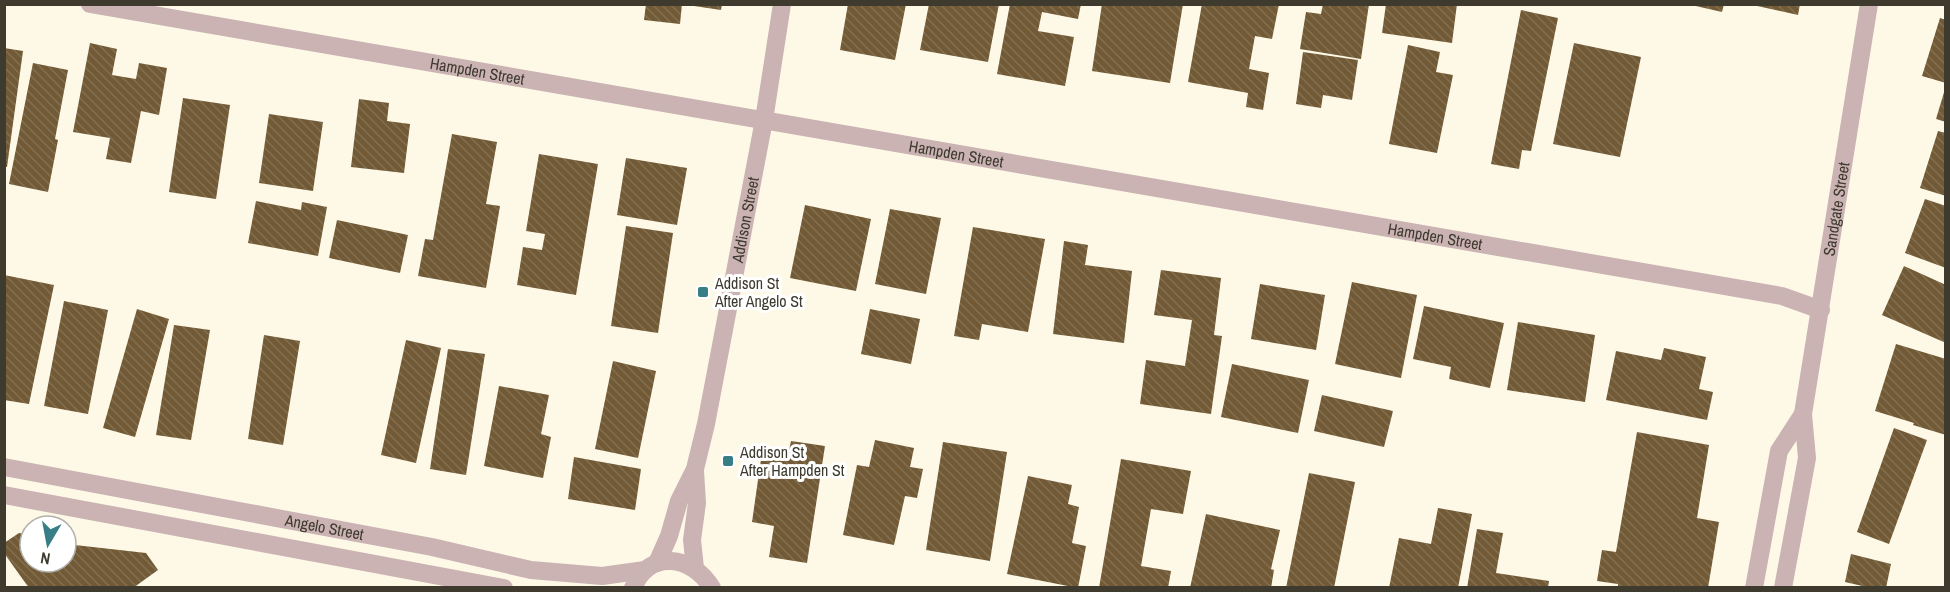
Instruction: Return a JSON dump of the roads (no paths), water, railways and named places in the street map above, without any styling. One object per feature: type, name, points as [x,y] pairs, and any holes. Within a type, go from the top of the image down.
[{"type":"street","name":"Hampden Street","points":[[90,4],[1782,296],[1821,310]]},
{"type":"street","name":"Addison Street","points":[[633,588],[636,580],[651,567],[669,536],[679,501],[695,469],[706,424],[764,120],[782,4]]},
{"type":"street","name":"Sandgate Street","points":[[1783,588],[1807,458],[1803,414],[1869,4]]},
{"type":"street","name":"Sandgate Street","points":[[1754,588],[1779,451],[1803,414]]},
{"type":"street","name":"Angelo Street","points":[[4,467],[432,547],[531,570],[602,576],[676,561],[695,568]]},
{"type":"street","name":"Addison Street","points":[[695,469],[697,503],[692,540],[695,568]]},
{"type":"street","name":"Angelo Street","points":[[4,495],[504,588]]},
{"type":"street","points":[[695,568],[705,576],[712,588]]},
{"type":"place","name":"Addison St After Angelo St","points":[[703,292]]},
{"type":"place","name":"Addison St After Hampden St","points":[[728,461]]}]
